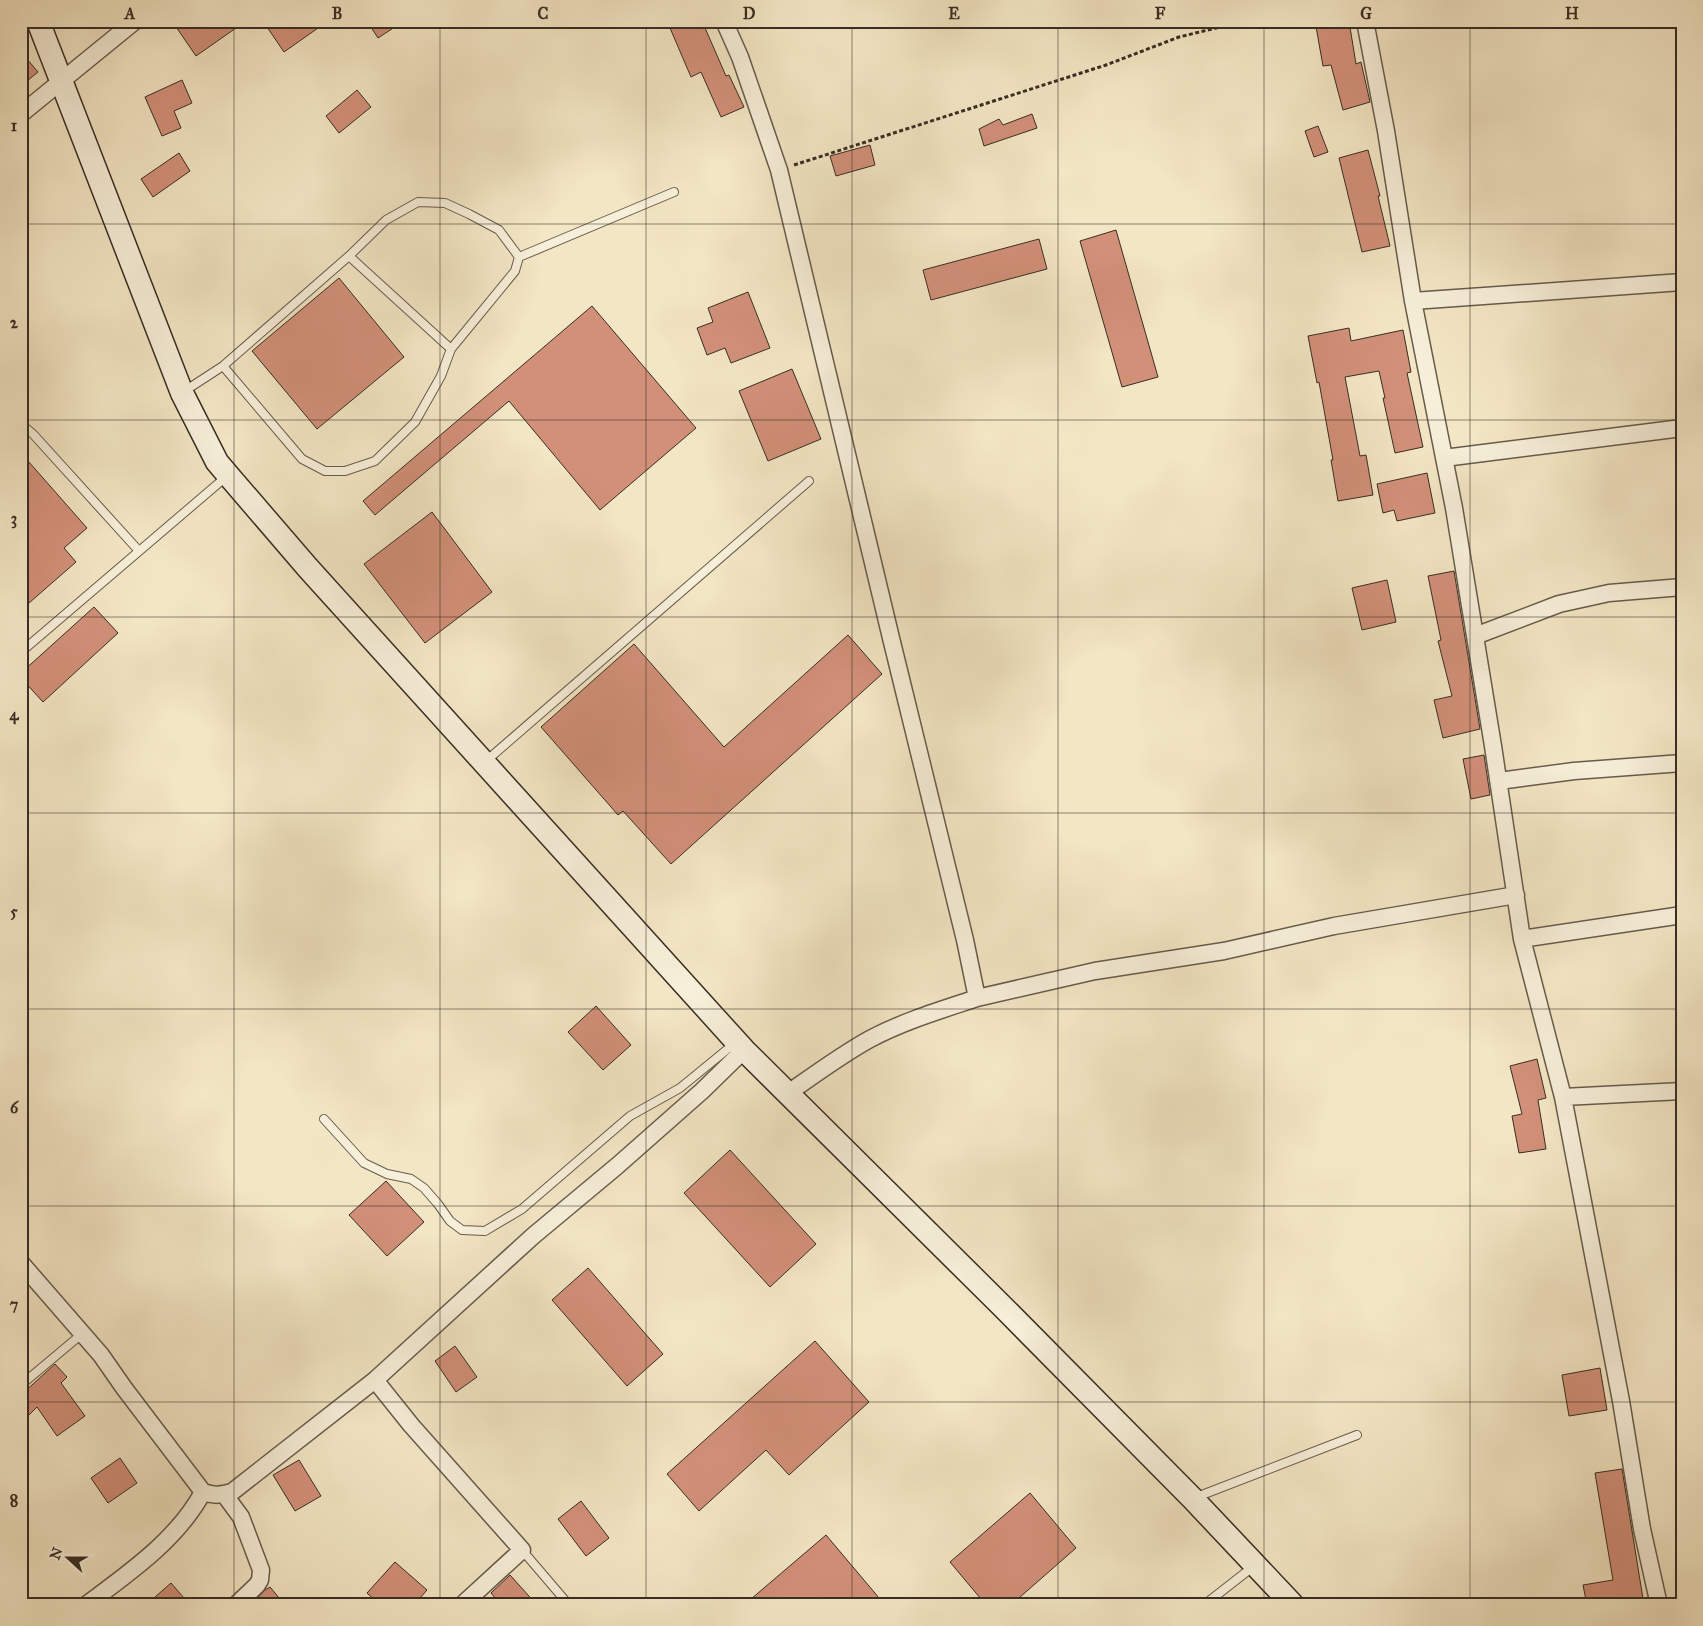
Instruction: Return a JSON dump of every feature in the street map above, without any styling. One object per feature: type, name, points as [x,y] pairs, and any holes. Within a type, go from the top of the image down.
[{"type":"street","points":[[38,21],[182,393],[217,462],[484,762],[741,1046],[1192,1498],[1292,1605]]},
{"type":"street","points":[[21,114],[135,21]]},
{"type":"street","points":[[724,21],[740,57],[779,170],[965,940],[977,998]]},
{"type":"street","points":[[1365,21],[1386,131],[1413,301],[1444,458],[1475,636],[1522,939],[1563,1097],[1621,1401],[1642,1529],[1659,1605]]},
{"type":"street","points":[[1413,301],[1682,282]]},
{"type":"street","points":[[1444,458],[1682,428]]},
{"type":"street","points":[[1475,636],[1559,604],[1609,594],[1682,587]]},
{"type":"street","points":[[1499,781],[1574,771],[1682,763]]},
{"type":"street","points":[[787,1094],[870,1039],[913,1020],[977,998],[1095,971],[1224,951],[1334,926],[1516,895]]},
{"type":"street","points":[[1522,939],[1682,915]]},
{"type":"street","points":[[21,1263],[83,1333],[203,1492],[218,1496],[232,1492],[375,1380],[533,1236],[617,1166],[702,1091],[741,1046]]},
{"type":"street","points":[[1563,1097],[1682,1091]]},
{"type":"street","points":[[375,1380],[411,1425],[522,1550],[462,1605]]},
{"type":"street","points":[[86,1605],[136,1568],[183,1522],[195,1507],[203,1492]]},
{"type":"street","points":[[224,1494],[241,1517],[261,1570],[260,1580],[257,1585],[236,1605]]},
{"type":"lane","points":[[519,257],[674,192]]},
{"type":"lane","points":[[182,393],[223,366],[349,256],[386,220],[418,202],[445,203],[499,230],[519,257]]},
{"type":"lane","points":[[349,256],[451,349]]},
{"type":"lane","points":[[223,366],[302,459],[325,470],[345,471],[375,461],[415,422],[441,376],[451,349],[515,271],[519,257]]},
{"type":"lane","points":[[21,424],[140,550]]},
{"type":"lane","points":[[21,652],[228,475]]},
{"type":"lane","points":[[484,762],[809,480]]},
{"type":"lane","points":[[324,1119],[364,1163],[387,1174],[412,1179],[424,1188],[450,1221],[462,1230],[485,1231],[522,1209],[630,1116],[680,1088],[741,1046]]},
{"type":"lane","points":[[21,1385],[83,1333]]},
{"type":"lane","points":[[1192,1498],[1357,1435]]},
{"type":"lane","points":[[522,1550],[570,1605]]},
{"type":"lane","points":[[1204,1605],[1255,1565]]},
{"type":"path","points":[[779,170],[1106,65],[1180,38],[1245,21]]},
{"type":"building","points":[[172,21],[246,21],[196,56]]},
{"type":"building","points":[[276,21],[328,21],[284,52],[267,27]]},
{"type":"building","points":[[367,21],[404,21],[378,38]]},
{"type":"building","points":[[685,21],[702,21],[726,76],[729,75],[744,107],[721,117],[701,72],[691,77],[670,28]]},
{"type":"building","points":[[1315,21],[1349,21],[1356,64],[1361,62],[1370,102],[1343,110],[1331,65],[1323,66]]},
{"type":"building","points":[[21,52],[38,72],[21,86]]},
{"type":"building","points":[[182,80],[192,103],[174,111],[181,128],[162,136],[145,97]]},
{"type":"building","points":[[357,90],[371,107],[339,133],[326,116]]},
{"type":"building","points":[[1032,114],[1037,128],[984,146],[979,129],[999,119],[1003,125]]},
{"type":"building","points":[[1318,126],[1328,152],[1314,157],[1305,131]]},
{"type":"building","points":[[870,145],[875,165],[836,176],[830,156]]},
{"type":"building","points":[[1368,150],[1390,246],[1362,252],[1339,158]]},
{"type":"building","points":[[179,153],[190,171],[153,197],[141,179]]},
{"type":"building","points":[[1116,230],[1158,377],[1122,387],[1080,241]]},
{"type":"building","points":[[1039,239],[1047,269],[931,300],[923,270]]},
{"type":"building","points":[[339,278],[404,357],[317,429],[252,351]]},
{"type":"building","points":[[748,292],[770,348],[731,363],[725,348],[707,355],[697,328],[713,322],[708,308]]},
{"type":"building","points":[[592,306],[696,428],[600,510],[509,401],[375,515],[363,501]]},
{"type":"building","points":[[1349,328],[1351,341],[1403,330],[1411,372],[1407,373],[1423,447],[1395,453],[1379,371],[1345,377],[1360,456],[1366,455],[1373,495],[1338,501],[1331,460],[1333,460],[1319,382],[1317,383],[1308,336]]},
{"type":"building","points":[[792,369],[821,439],[768,461],[739,391]]},
{"type":"building","points":[[21,453],[87,528],[64,548],[76,562],[21,610]]},
{"type":"building","points":[[1427,473],[1435,513],[1397,521],[1394,510],[1383,513],[1377,484]]},
{"type":"building","points":[[432,512],[492,592],[425,643],[364,564]]},
{"type":"building","points":[[1454,571],[1480,729],[1443,738],[1434,700],[1452,696],[1438,641],[1441,640],[1428,576]]},
{"type":"building","points":[[1387,580],[1396,622],[1362,630],[1352,588]]},
{"type":"building","points":[[94,607],[118,633],[43,702],[21,678],[21,673]]},
{"type":"building","points":[[848,635],[882,674],[671,864],[623,811],[618,815],[541,727],[634,644],[724,747]]},
{"type":"building","points":[[1484,755],[1490,795],[1471,799],[1463,759]]},
{"type":"building","points":[[596,1006],[631,1045],[603,1070],[568,1032]]},
{"type":"building","points":[[1537,1059],[1546,1098],[1538,1100],[1546,1149],[1519,1153],[1512,1116],[1522,1114],[1510,1066]]},
{"type":"building","points":[[730,1150],[816,1244],[770,1287],[684,1193]]},
{"type":"building","points":[[386,1181],[424,1222],[387,1256],[349,1215]]},
{"type":"building","points":[[588,1268],[663,1354],[627,1386],[552,1300]]},
{"type":"building","points":[[815,1341],[869,1402],[789,1475],[766,1450],[699,1511],[667,1474]]},
{"type":"building","points":[[455,1346],[477,1377],[456,1392],[435,1361]]},
{"type":"building","points":[[55,1364],[67,1377],[61,1383],[85,1416],[57,1436],[37,1407],[21,1423],[21,1395]]},
{"type":"building","points":[[1600,1368],[1607,1410],[1569,1416],[1562,1375]]},
{"type":"building","points":[[120,1458],[137,1483],[108,1503],[91,1478]]},
{"type":"building","points":[[299,1460],[321,1496],[295,1511],[273,1475]]},
{"type":"building","points":[[1622,1469],[1644,1605],[1587,1605],[1583,1585],[1613,1580],[1595,1473]]},
{"type":"building","points":[[1030,1493],[1076,1548],[1011,1605],[986,1605],[950,1562]]},
{"type":"building","points":[[581,1501],[609,1538],[586,1556],[558,1519]]},
{"type":"building","points":[[826,1535],[885,1605],[744,1605]]},
{"type":"building","points":[[395,1562],[427,1590],[414,1605],[380,1605],[367,1593]]},
{"type":"building","points":[[510,1575],[537,1605],[501,1605],[491,1593]]},
{"type":"building","points":[[171,1583],[190,1605],[146,1605]]},
{"type":"building","points":[[270,1587],[285,1605],[251,1605],[265,1590]]}]
